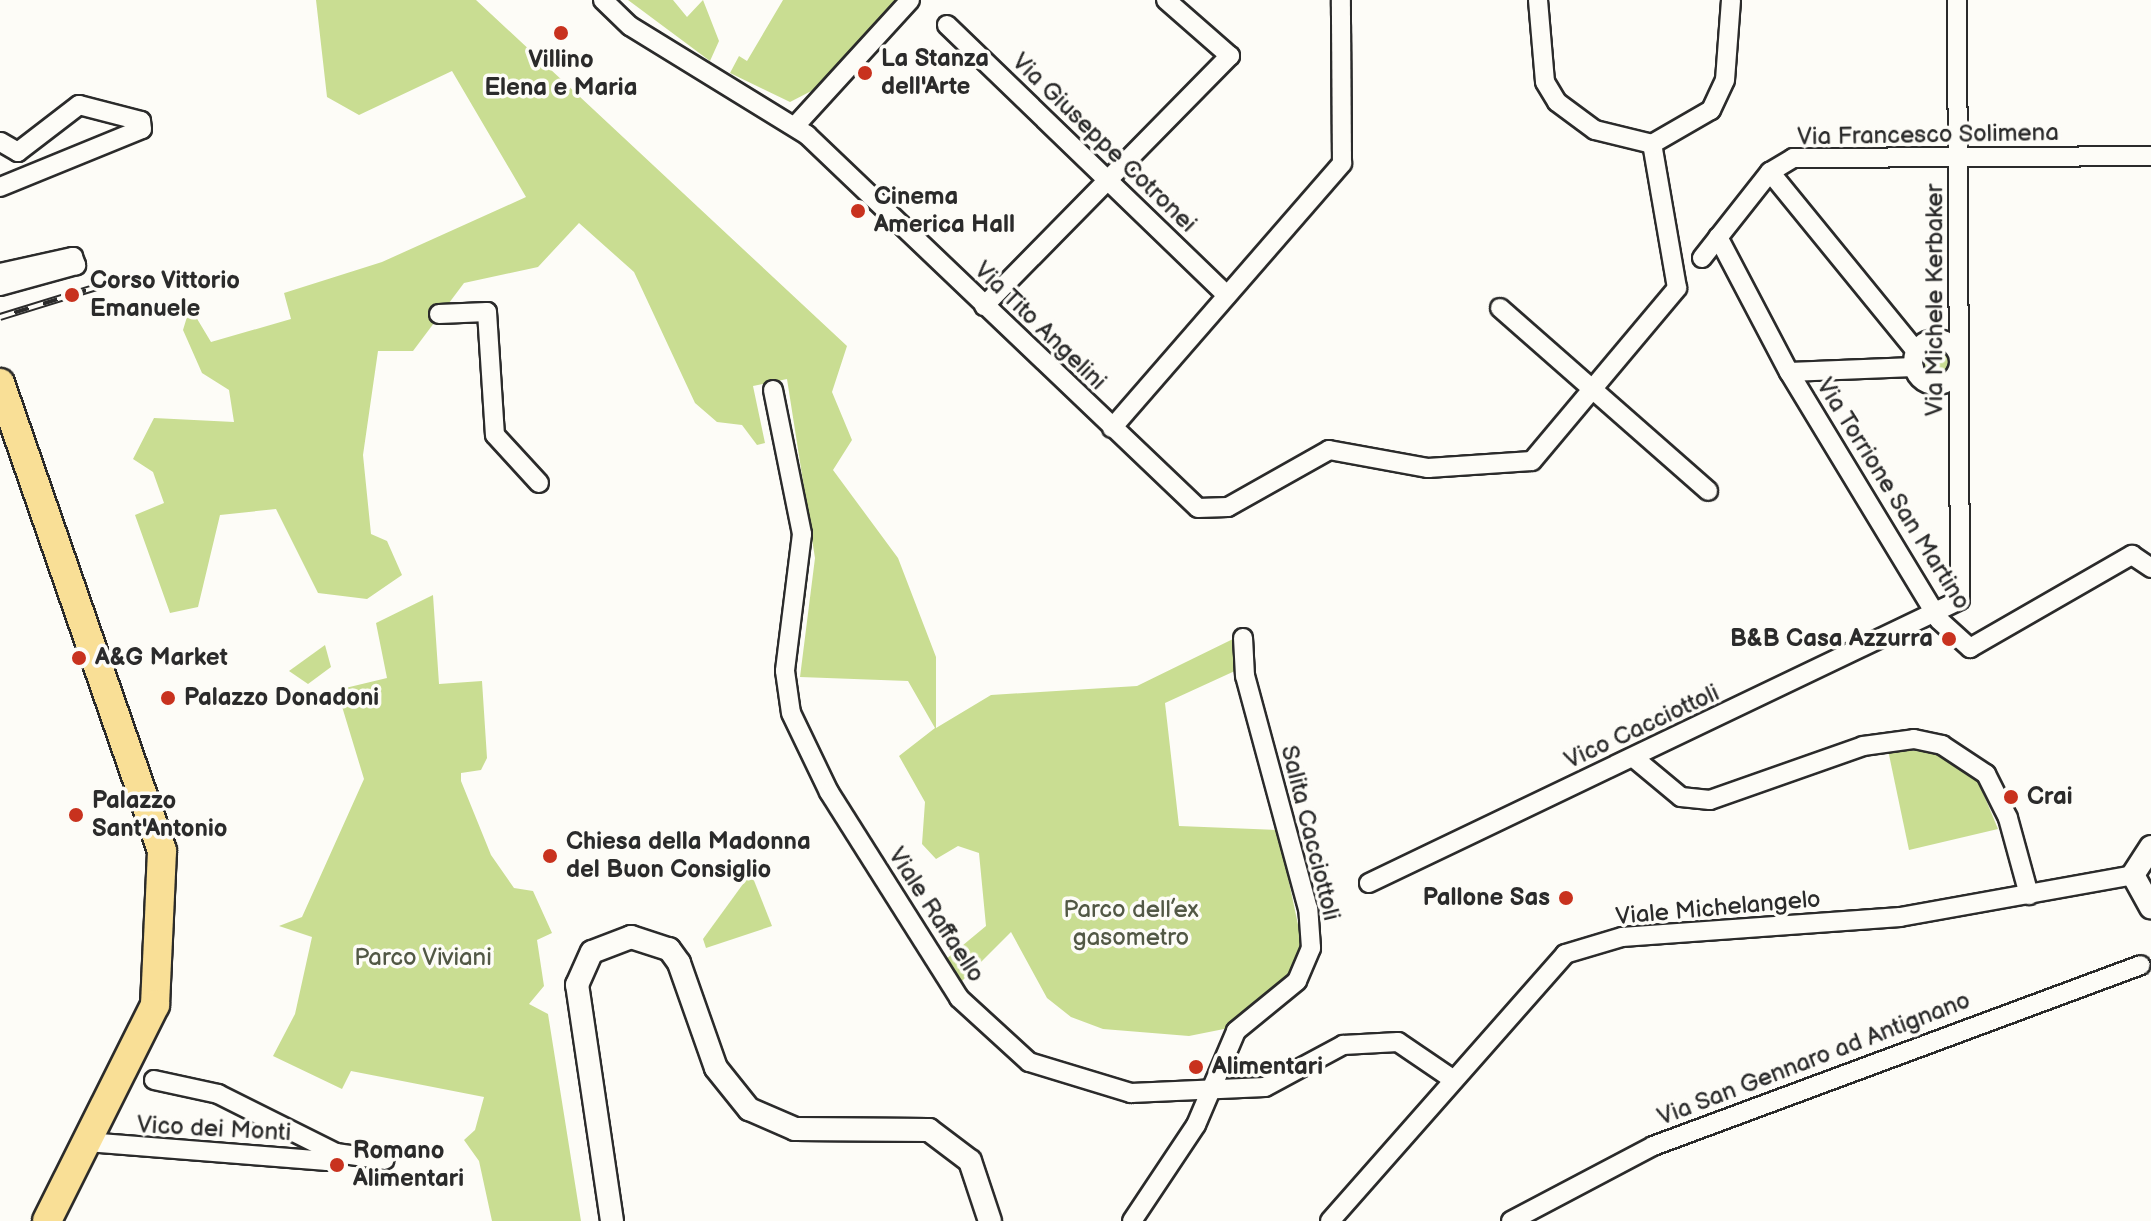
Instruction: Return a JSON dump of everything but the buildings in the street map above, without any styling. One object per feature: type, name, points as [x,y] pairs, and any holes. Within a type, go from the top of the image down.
[{"type":"main road","points":[[0,383],[160,837],[157,994],[143,1036],[47,1221]]},
{"type":"street","name":"Via Tito Angelini","points":[[603,0],[682,60],[796,125],[1182,498],[1212,510],[1329,450],[1428,468],[1532,461],[1677,288],[1652,144]]},
{"type":"street","points":[[796,125],[910,0]]},
{"type":"street","points":[[984,306],[1230,56],[1166,0]]},
{"type":"street","points":[[1112,428],[1342,163],[1341,0]]},
{"type":"street","points":[[1538,0],[1545,82],[1557,102],[1595,130],[1652,144],[1711,110],[1725,80],[1731,0]]},
{"type":"street","name":"Via Michele Kerbaker","points":[[1957,0],[1960,600]]},
{"type":"street","name":"Via Giuseppe Cotronei","points":[[947,25],[1227,295]]},
{"type":"street","points":[[0,187],[142,129],[141,121],[79,105],[18,152],[1,142]]},
{"type":"street","name":"Via Francesco Solimena","points":[[1702,258],[1770,172],[1793,158],[2151,156]]},
{"type":"street","points":[[1770,172],[1915,359],[1935,384],[1948,381],[1958,364],[1952,346],[1939,339],[1915,359],[1789,372]]},
{"type":"street","name":"Via Torrione San Martino","points":[[1718,237],[1789,372],[1935,613],[1970,648],[2132,555],[2151,568]]},
{"type":"street","points":[[0,273],[73,257],[76,265],[0,286]]},
{"type":"street","points":[[1500,308],[1594,386],[1708,491]]},
{"type":"street","points":[[439,314],[487,312],[495,435],[539,483]]},
{"type":"street","name":"Viale Raffaello","points":[[773,390],[802,534],[785,671],[791,713],[829,792],[959,998],[1029,1062],[1131,1093],[1265,1087],[1343,1045],[1398,1042],[1451,1078]]},
{"type":"street","name":"Vico Cacciottoli","points":[[1369,883],[1960,600]]},
{"type":"street","name":"Salita Cacciottoli","points":[[1132,1221],[1214,1089],[1236,1031],[1297,981],[1311,948],[1308,909],[1245,676],[1243,638]]},
{"type":"street","points":[[1634,758],[1681,797],[1710,800],[1863,746],[1914,739],[1942,745],[1986,774],[2008,818],[2029,895]]},
{"type":"street","points":[[2151,847],[2133,875],[2139,897],[2151,907]]},
{"type":"street","name":"Viale Michelangelo","points":[[1330,1221],[1451,1078],[1565,954],[1622,937],[1900,917],[2133,875]]},
{"type":"street","points":[[612,1221],[577,985],[592,952],[631,937],[669,949],[679,963],[716,1068],[749,1109],[795,1129],[929,1130],[970,1161],[990,1221]]},
{"type":"street","name":"Via San Gennaro ad Antignano","points":[[1511,1220],[1653,1146],[2141,965]]},
{"type":"street","points":[[154,1080],[218,1094],[336,1153],[385,1160]]},
{"type":"street","name":"Vico dei Monti","points":[[88,1140],[327,1161],[336,1153]]},
{"type":"green space","name":"Parco dell’ex gasometro","points":[[316,0],[476,0],[847,346],[832,392],[852,440],[833,470],[898,558],[936,657],[936,728],[991,695],[1137,686],[1233,639],[1237,670],[1165,703],[1179,826],[1278,830],[1304,953],[1294,977],[1229,1028],[1189,1036],[1103,1029],[1071,1017],[1047,998],[1011,932],[962,981],[945,960],[986,926],[979,853],[958,846],[936,859],[922,844],[925,802],[899,756],[935,728],[908,681],[800,677],[815,558],[787,379],[753,386],[765,443],[757,445],[742,425],[717,422],[695,403],[634,272],[579,223],[538,267],[464,283],[413,351],[378,351],[363,455],[371,534],[387,541],[402,575],[367,599],[318,593],[276,509],[220,515],[198,607],[170,613],[135,515],[164,503],[153,472],[133,459],[154,418],[234,422],[229,390],[202,373],[183,330],[190,307],[211,342],[291,319],[284,293],[382,262],[526,197],[452,71],[359,115],[327,97]]},
{"type":"green space","points":[[628,0],[673,0],[687,17],[703,0],[719,41],[710,61]]},
{"type":"green space","points":[[783,0],[902,0],[821,86],[790,102],[730,73],[739,56],[747,61]]},
{"type":"green space","points":[[1936,346],[1947,351],[1952,362],[1947,373],[1936,378],[1925,373],[1920,362],[1925,351]]},
{"type":"green space","name":"Parco Viviani","points":[[433,595],[439,684],[482,681],[487,758],[481,770],[461,773],[461,781],[491,855],[514,888],[533,891],[552,933],[537,940],[544,986],[529,1004],[548,1014],[581,1221],[492,1221],[479,1161],[464,1140],[475,1130],[484,1097],[351,1071],[342,1089],[273,1056],[295,1014],[312,937],[279,926],[302,917],[364,779],[337,690],[387,678],[376,623]]},
{"type":"green space","points":[[325,645],[331,667],[308,684],[289,671]]},
{"type":"green space","points":[[1888,750],[1941,752],[1976,776],[1998,829],[1909,850]]},
{"type":"green space","points":[[751,873],[772,926],[706,948],[703,939]]},
{"type":"railway","points":[[0,317],[100,286]]},
{"type":"place","name":"Villino Elena e Maria","points":[[561,33]]},
{"type":"place","name":"La Stanza dell'Arte","points":[[865,73]]},
{"type":"place","name":"Cinema America Hall","points":[[858,211]]},
{"type":"place","name":"Corso Vittorio Emanuele","points":[[72,295]]},
{"type":"place","name":"B&B Casa Azzurra","points":[[1949,639]]},
{"type":"place","name":"A&G Market","points":[[79,658]]},
{"type":"place","name":"Palazzo Donadoni","points":[[168,698]]},
{"type":"place","name":"Crai","points":[[2011,797]]},
{"type":"place","name":"Palazzo Sant'Antonio","points":[[76,815]]},
{"type":"place","name":"Chiesa della Madonna del Buon Consiglio","points":[[550,856]]},
{"type":"place","name":"Pallone Sas","points":[[1566,898]]},
{"type":"place","name":"Alimentari","points":[[1196,1067]]},
{"type":"place","name":"Romano Alimentari","points":[[337,1165]]}]
